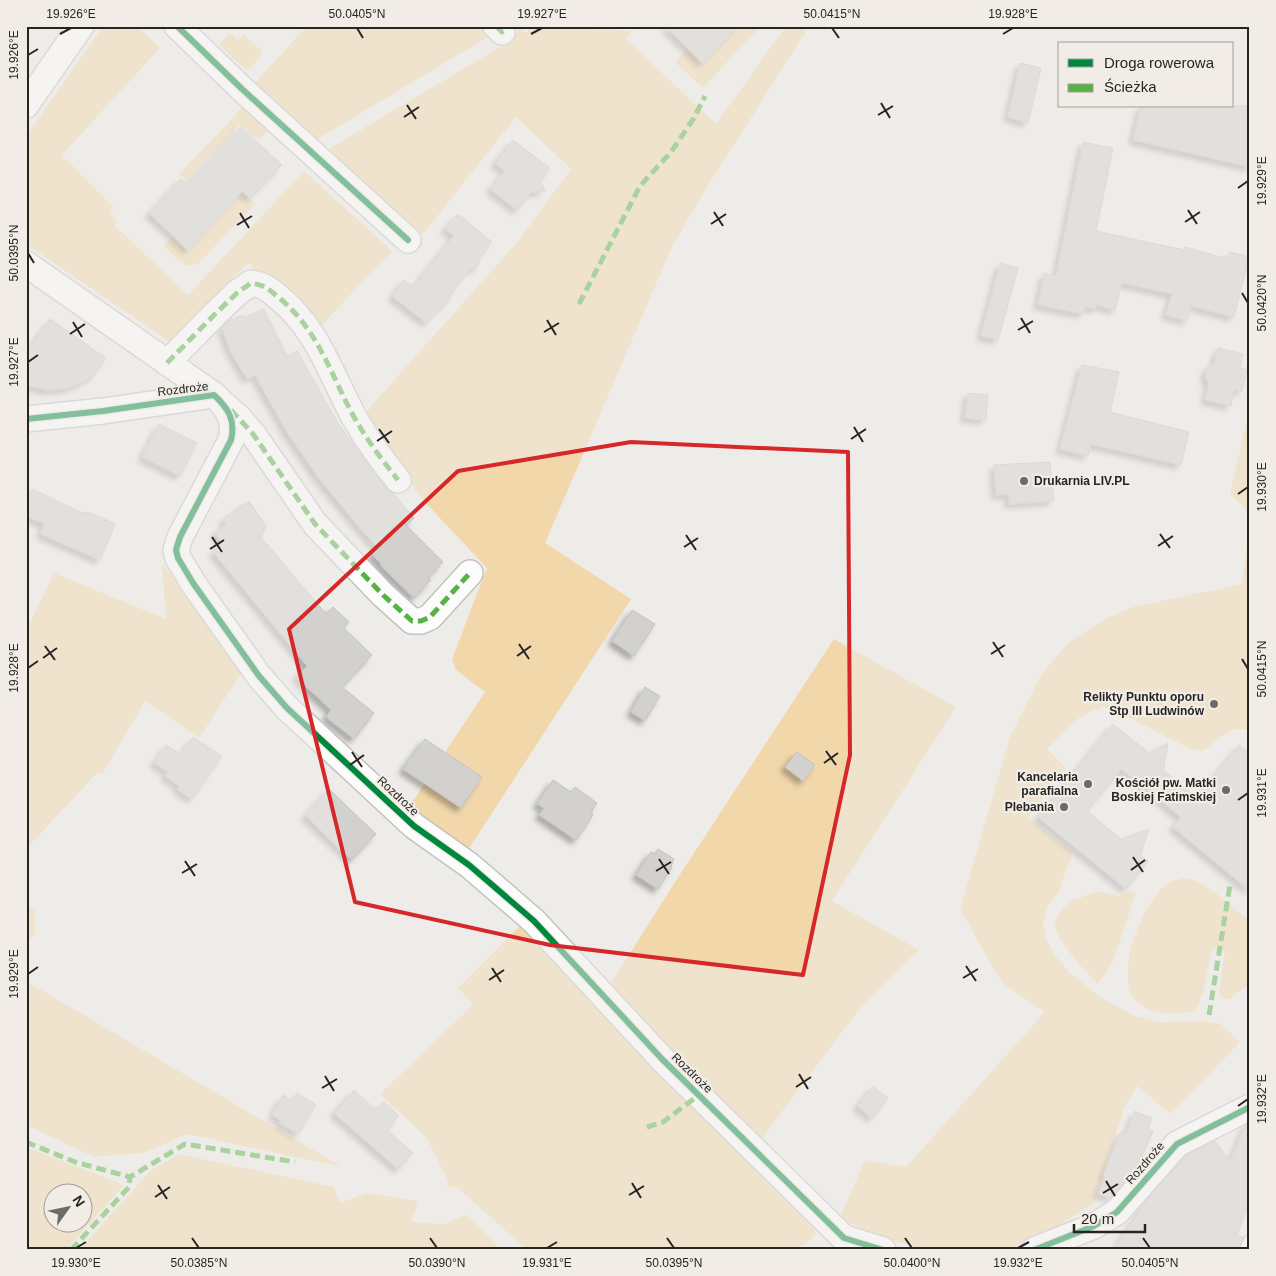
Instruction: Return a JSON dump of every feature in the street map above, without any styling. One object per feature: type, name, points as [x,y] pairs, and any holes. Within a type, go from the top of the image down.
[{"type":"street","points":[[26,105],[81,26]]},
{"type":"street","points":[[177,26],[262,108],[408,240]]},
{"type":"street","points":[[26,264],[219,400],[240,418],[315,524],[383,595],[412,621],[421,621],[430,617],[470,573]]},
{"type":"street","points":[[167,363],[236,294],[251,283],[263,284],[308,327],[373,449],[398,480]]},
{"type":"street","name":"Rozdroże","points":[[26,419],[219,400],[233,422],[231,440],[180,537],[176,550],[178,558],[193,583],[259,676],[286,708],[414,826],[469,865],[534,920],[662,1059],[844,1238],[883,1250]]},
{"type":"street","name":"Rozdroże","points":[[1034,1250],[1094,1226],[1117,1212],[1177,1144],[1250,1107]]},
{"type":"lane","points":[[1246,1250],[1250,1241]]},
{"type":"highlighted area","points":[[631,442],[848,452],[850,755],[803,975],[550,945],[355,902],[289,629],[458,471]]},
{"type":"shaded area","points":[[103,26],[137,26],[160,48],[62,155],[114,208],[110,213],[117,221],[114,225],[188,295],[304,171],[392,251],[319,328],[248,263],[170,342],[26,244],[26,136]]},
{"type":"shaded area","points":[[307,26],[485,26],[493,34],[313,142],[252,86]]},
{"type":"shaded area","points":[[532,26],[633,31],[626,39],[716,124],[786,26],[806,26],[808,28],[704,192],[672,247],[545,543],[631,599],[468,850],[409,807],[485,692],[456,670],[452,659],[487,568],[422,499],[364,414],[519,240],[571,169],[516,117],[424,233],[418,234],[327,150],[505,44],[520,27],[526,33]]},
{"type":"shaded area","points":[[738,26],[761,26],[703,88],[675,62],[687,49],[703,64]]},
{"type":"shaded area","points":[[230,32],[238,40],[243,34],[262,51],[262,55],[247,71],[219,45]]},
{"type":"shaded area","points":[[245,105],[271,128],[261,138],[255,138],[240,125],[186,181],[179,174]]},
{"type":"shaded area","points":[[243,192],[255,204],[199,263],[194,265],[184,264],[164,246],[172,237],[188,252]]},
{"type":"shaded area","points":[[1250,406],[1250,513],[1230,494]]},
{"type":"shaded area","points":[[1250,520],[1250,730],[1236,730],[1225,734],[1203,751],[1190,749],[1122,714],[1104,707],[1089,712],[1079,718],[1047,749],[1066,768],[1028,817],[1073,853],[1060,890],[1047,907],[1043,926],[1047,941],[1057,958],[1070,973],[1103,999],[1137,1017],[1160,1022],[1203,1021],[1221,1024],[1240,1042],[1171,1114],[1137,1086],[1125,1106],[1094,1203],[1045,1234],[1026,1243],[1002,1250],[926,1250],[877,1236],[857,1227],[840,1217],[865,1160],[906,1167],[1045,1012],[1002,983],[960,909],[1010,737],[1040,676],[1068,643],[1105,619],[1133,607],[1242,584]]},
{"type":"shaded area","points":[[162,563],[243,671],[199,738],[145,701],[102,775],[97,773],[26,849],[26,631],[54,573],[166,619]]},
{"type":"shaded area","points":[[834,639],[956,707],[832,901],[919,950],[858,1011],[759,1142],[608,988]]},
{"type":"shaded area","points":[[1183,878],[1192,880],[1210,889],[1250,921],[1250,984],[1229,999],[1222,998],[1219,992],[1225,951],[1212,948],[1204,990],[1196,1011],[1163,1013],[1147,1008],[1134,998],[1129,986],[1130,955],[1134,937],[1149,904],[1168,883]]},
{"type":"shaded area","points":[[1129,890],[1136,893],[1113,962],[1098,984],[1065,946],[1059,937],[1055,923],[1062,910],[1071,900],[1097,891],[1119,896]]},
{"type":"shaded area","points":[[26,903],[35,911],[35,933],[26,946]]},
{"type":"shaded area","points":[[520,926],[635,1048],[810,1218],[816,1234],[805,1245],[787,1250],[527,1250],[457,1187],[446,1187],[449,1183],[427,1138],[380,1094],[473,1005],[458,988]]},
{"type":"shaded area","points":[[26,981],[342,1167],[187,1134],[144,1153],[94,1157],[26,1125]]},
{"type":"shaded area","points":[[26,1147],[124,1185],[92,1221],[92,1184],[42,1184],[42,1234],[80,1234],[66,1250],[26,1250]]},
{"type":"shaded area","points":[[179,1154],[334,1187],[340,1203],[366,1193],[419,1201],[411,1222],[444,1224],[466,1215],[502,1250],[79,1250],[150,1171]]},
{"type":"building","points":[[665,26],[738,26],[702,63]]},
{"type":"building","points":[[1020,63],[1041,68],[1028,123],[1008,117]]},
{"type":"building","points":[[1234,106],[1250,106],[1250,167],[1133,140],[1141,108],[1234,108]]},
{"type":"building","points":[[241,127],[282,165],[250,198],[242,191],[188,250],[149,213],[181,179],[187,184]]},
{"type":"building","points":[[513,140],[550,168],[540,181],[545,191],[531,192],[517,210],[490,189],[505,171],[495,163]]},
{"type":"building","points":[[1083,142],[1113,148],[1096,231],[1184,250],[1185,247],[1228,259],[1230,252],[1249,257],[1234,317],[1191,306],[1187,321],[1166,315],[1172,294],[1122,283],[1115,310],[1096,305],[1095,309],[1085,307],[1083,314],[1038,305],[1044,273],[1056,276]]},
{"type":"building","points":[[458,214],[492,242],[478,259],[479,264],[474,269],[469,270],[450,295],[450,299],[445,305],[441,306],[427,323],[392,296],[404,280],[413,287],[454,236],[445,229]]},
{"type":"building","points":[[1000,263],[1018,268],[998,340],[981,336]]},
{"type":"building","points":[[264,309],[287,356],[297,351],[338,423],[387,489],[393,493],[414,518],[406,525],[443,562],[428,578],[431,580],[414,598],[380,565],[372,554],[378,548],[318,477],[287,432],[255,375],[247,379],[231,352],[222,328],[228,321],[243,315],[244,318]]},
{"type":"building","points":[[50,319],[106,358],[93,376],[79,384],[63,389],[46,390],[26,385],[26,353]]},
{"type":"building","points":[[1218,348],[1243,354],[1240,368],[1247,370],[1242,391],[1234,390],[1231,406],[1205,400],[1209,384],[1205,377],[1207,368],[1214,363]]},
{"type":"building","points":[[1082,365],[1119,372],[1110,412],[1189,432],[1181,465],[1091,444],[1088,456],[1060,449]]},
{"type":"building","points":[[968,393],[988,395],[986,420],[965,418]]},
{"type":"building","points":[[159,424],[197,443],[180,476],[142,457]]},
{"type":"building","name":"Drukarnia LIV.PL","points":[[1050,462],[1054,501],[1009,504],[1009,494],[996,495],[994,465]]},
{"type":"building","points":[[32,489],[80,512],[91,513],[115,524],[100,560],[41,534],[44,524],[26,516],[26,500]]},
{"type":"building","points":[[249,501],[266,526],[261,537],[326,614],[333,607],[349,622],[344,628],[372,655],[342,687],[374,713],[354,739],[326,717],[331,710],[296,677],[307,666],[213,552],[222,544],[215,532],[226,525],[222,520]]},
{"type":"building","points":[[632,610],[655,624],[634,656],[612,641]]},
{"type":"building","points":[[645,687],[660,696],[645,721],[631,712]]},
{"type":"building","points":[[1113,724],[1149,753],[1168,743],[1163,770],[1197,798],[1239,745],[1250,754],[1250,891],[1173,827],[1181,817],[1121,769],[1087,811],[1121,839],[1149,829],[1140,855],[1148,861],[1126,889],[1038,817]]},
{"type":"building","points":[[193,737],[222,756],[192,799],[177,789],[179,786],[165,776],[168,772],[154,763],[166,745],[181,754]]},
{"type":"building","points":[[425,739],[482,777],[461,808],[403,769]]},
{"type":"building","points":[[797,752],[815,765],[803,781],[785,767]]},
{"type":"building","points":[[553,780],[571,792],[575,787],[597,803],[591,812],[593,814],[590,820],[576,840],[539,815],[544,808],[537,804]]},
{"type":"building","points":[[329,789],[376,834],[351,860],[305,815]]},
{"type":"building","points":[[658,849],[674,859],[672,867],[658,889],[636,875],[651,852],[654,854]]},
{"type":"building","points":[[873,1086],[888,1098],[872,1118],[857,1106]]},
{"type":"building","points":[[354,1090],[376,1110],[384,1102],[399,1116],[387,1130],[413,1153],[398,1169],[334,1113]]},
{"type":"building","points":[[297,1093],[316,1105],[298,1134],[279,1123],[281,1120],[272,1115],[283,1095],[292,1101]]},
{"type":"building","points":[[1135,1111],[1152,1118],[1148,1129],[1153,1131],[1137,1168],[1110,1198],[1098,1194],[1105,1177],[1103,1176],[1121,1132],[1126,1134]]},
{"type":"building","points":[[1250,1123],[1250,1200],[1237,1235],[1243,1237],[1238,1250],[1113,1250],[1140,1208],[1186,1156],[1215,1141],[1230,1161],[1245,1126]]},
{"type":"marked path","points":[[496,26],[502,32],[509,26]]},
{"type":"marked path","points":[[579,304],[640,186],[671,152],[694,118],[705,96]]},
{"type":"marked path","points":[[167,363],[237,293],[251,283],[265,287],[291,309],[313,337],[359,425],[398,480]]},
{"type":"marked path","points":[[231,410],[253,434],[315,524],[383,595],[412,621],[421,621],[430,617],[470,573]]},
{"type":"marked path","points":[[1209,1015],[1230,885]]},
{"type":"marked path","points":[[647,1127],[663,1122],[699,1095]]},
{"type":"marked path","points":[[26,1142],[75,1162],[130,1177],[185,1144],[295,1162]]},
{"type":"marked path","points":[[71,1250],[129,1187],[130,1177]]},
{"type":"cycle path","points":[[177,26],[242,89],[408,240]]},
{"type":"cycle path","points":[[26,419],[103,411],[214,395],[227,410],[232,420],[231,440],[180,537],[176,550],[178,558],[193,583],[259,676],[287,708],[414,826],[469,865],[534,921],[662,1059],[844,1238],[883,1250]]},
{"type":"cycle path","points":[[1034,1250],[1094,1226],[1117,1212],[1177,1144],[1250,1107]]},
{"type":"place","name":"Drukarnia LIV.PL","points":[[1024,481]]},
{"type":"place","name":"Relikty Punktu oporu Stp III Ludwinów","points":[[1214,704]]},
{"type":"place","name":"Kancelaria parafialna","points":[[1088,784]]},
{"type":"place","name":"Kościół pw. Matki Boskiej Fatimskiej","points":[[1226,790]]},
{"type":"place","name":"Plebania","points":[[1064,807]]}]
